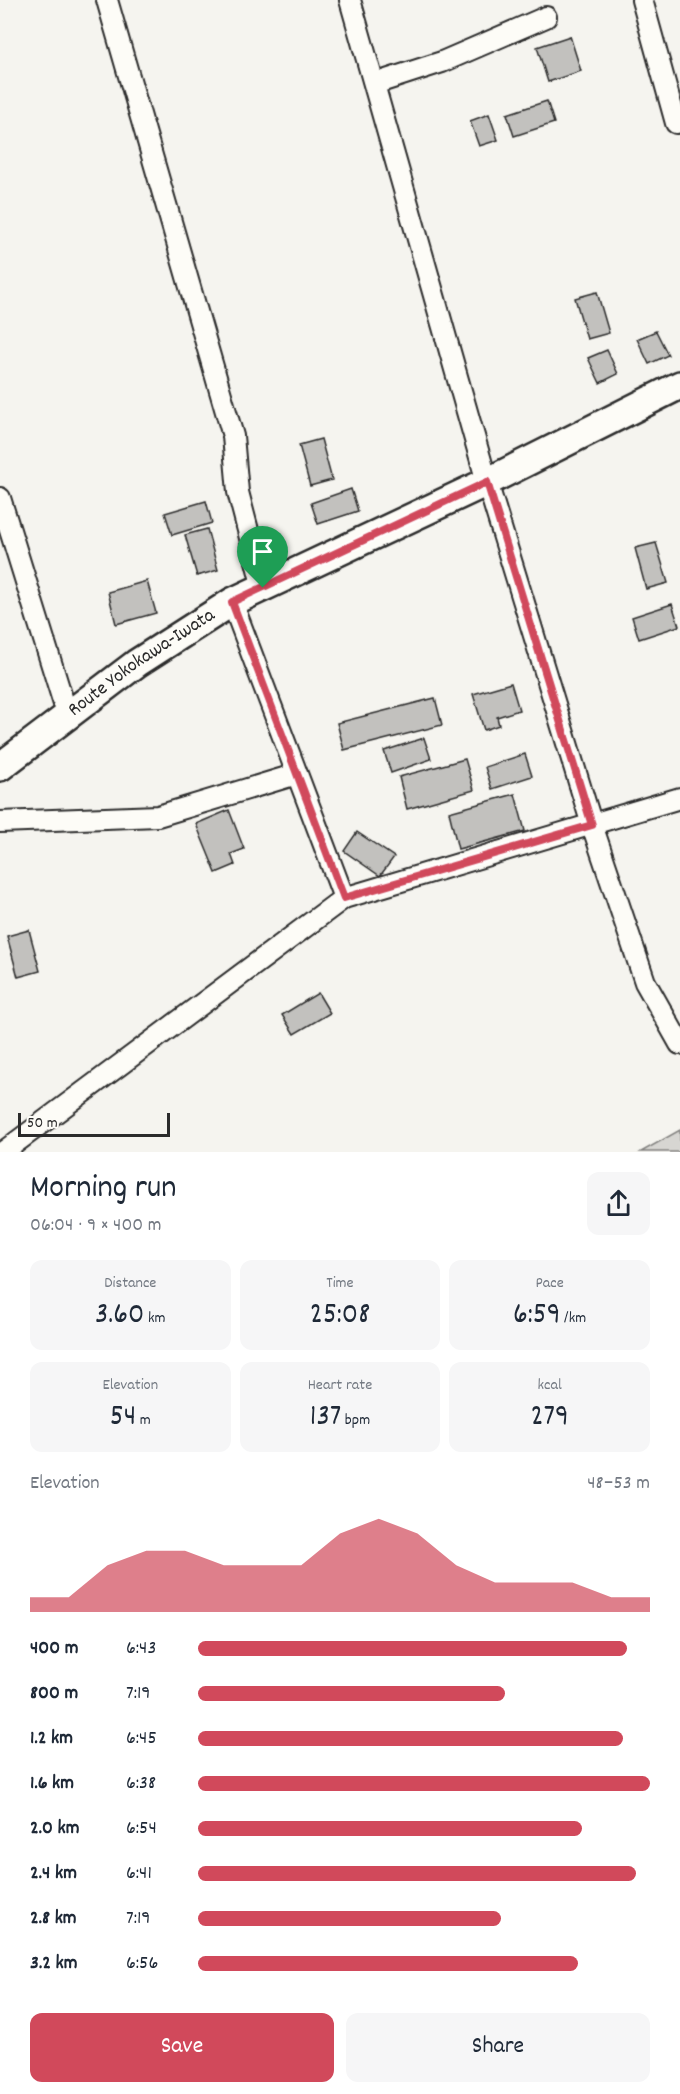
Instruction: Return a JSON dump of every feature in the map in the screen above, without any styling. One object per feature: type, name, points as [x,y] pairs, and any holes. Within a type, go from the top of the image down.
[{"type":"main road","name":"Route Yokokawa-Iwata","points":[[0,767],[137,663],[232,602],[487,482],[680,385]]},
{"type":"street","points":[[107,0],[233,436],[238,492],[263,588]]},
{"type":"street","points":[[350,0],[487,482],[592,825],[645,982],[680,1044]]},
{"type":"street","points":[[642,0],[676,123],[680,122]]},
{"type":"street","points":[[374,84],[442,62],[546,17]]},
{"type":"street","points":[[0,498],[68,717]]},
{"type":"street","points":[[232,602],[344,898]]},
{"type":"street","points":[[0,822],[158,816],[297,774]]},
{"type":"street","points":[[3,1152],[344,898],[680,798]]},
{"type":"shaded area","points":[[680,1130],[680,1152],[641,1152]]},
{"type":"building","points":[[570,36],[581,71],[548,82],[537,47]]},
{"type":"building","points":[[547,101],[554,123],[514,136],[507,114]]},
{"type":"building","points":[[489,114],[498,140],[479,146],[470,121]]},
{"type":"building","points":[[597,292],[609,333],[587,339],[575,298]]},
{"type":"building","points":[[656,331],[668,355],[649,364],[637,339]]},
{"type":"building","points":[[607,350],[618,374],[600,383],[588,358]]},
{"type":"building","points":[[321,439],[332,480],[310,486],[299,445]]},
{"type":"building","points":[[351,489],[358,511],[318,524],[311,503]]},
{"type":"building","points":[[206,501],[212,523],[172,535],[165,513]]},
{"type":"building","points":[[207,529],[218,570],[197,576],[185,535]]},
{"type":"building","points":[[656,543],[668,583],[646,589],[635,548]]},
{"type":"building","points":[[147,581],[156,613],[116,624],[108,592]]},
{"type":"building","points":[[672,604],[679,626],[639,639],[632,617]]},
{"type":"building","points":[[511,683],[519,710],[497,717],[499,725],[484,730],[473,694]]},
{"type":"building","points":[[435,698],[442,725],[344,750],[337,723]]},
{"type":"building","points":[[424,738],[431,759],[391,773],[384,751]]},
{"type":"building","points":[[525,754],[532,776],[492,789],[485,767]]},
{"type":"building","points":[[465,759],[474,790],[407,809],[399,777]]},
{"type":"building","points":[[515,794],[525,831],[458,849],[449,812]]},
{"type":"building","points":[[229,810],[244,849],[231,854],[235,865],[216,873],[196,824]]},
{"type":"building","points":[[357,832],[394,857],[380,876],[344,851]]},
{"type":"building","points":[[29,930],[40,971],[18,977],[7,936]]},
{"type":"building","points":[[318,993],[330,1013],[294,1034],[282,1015]]},
{"type":"route","points":[[487,482],[592,825],[344,898],[232,602],[263,588],[487,482]]}]
